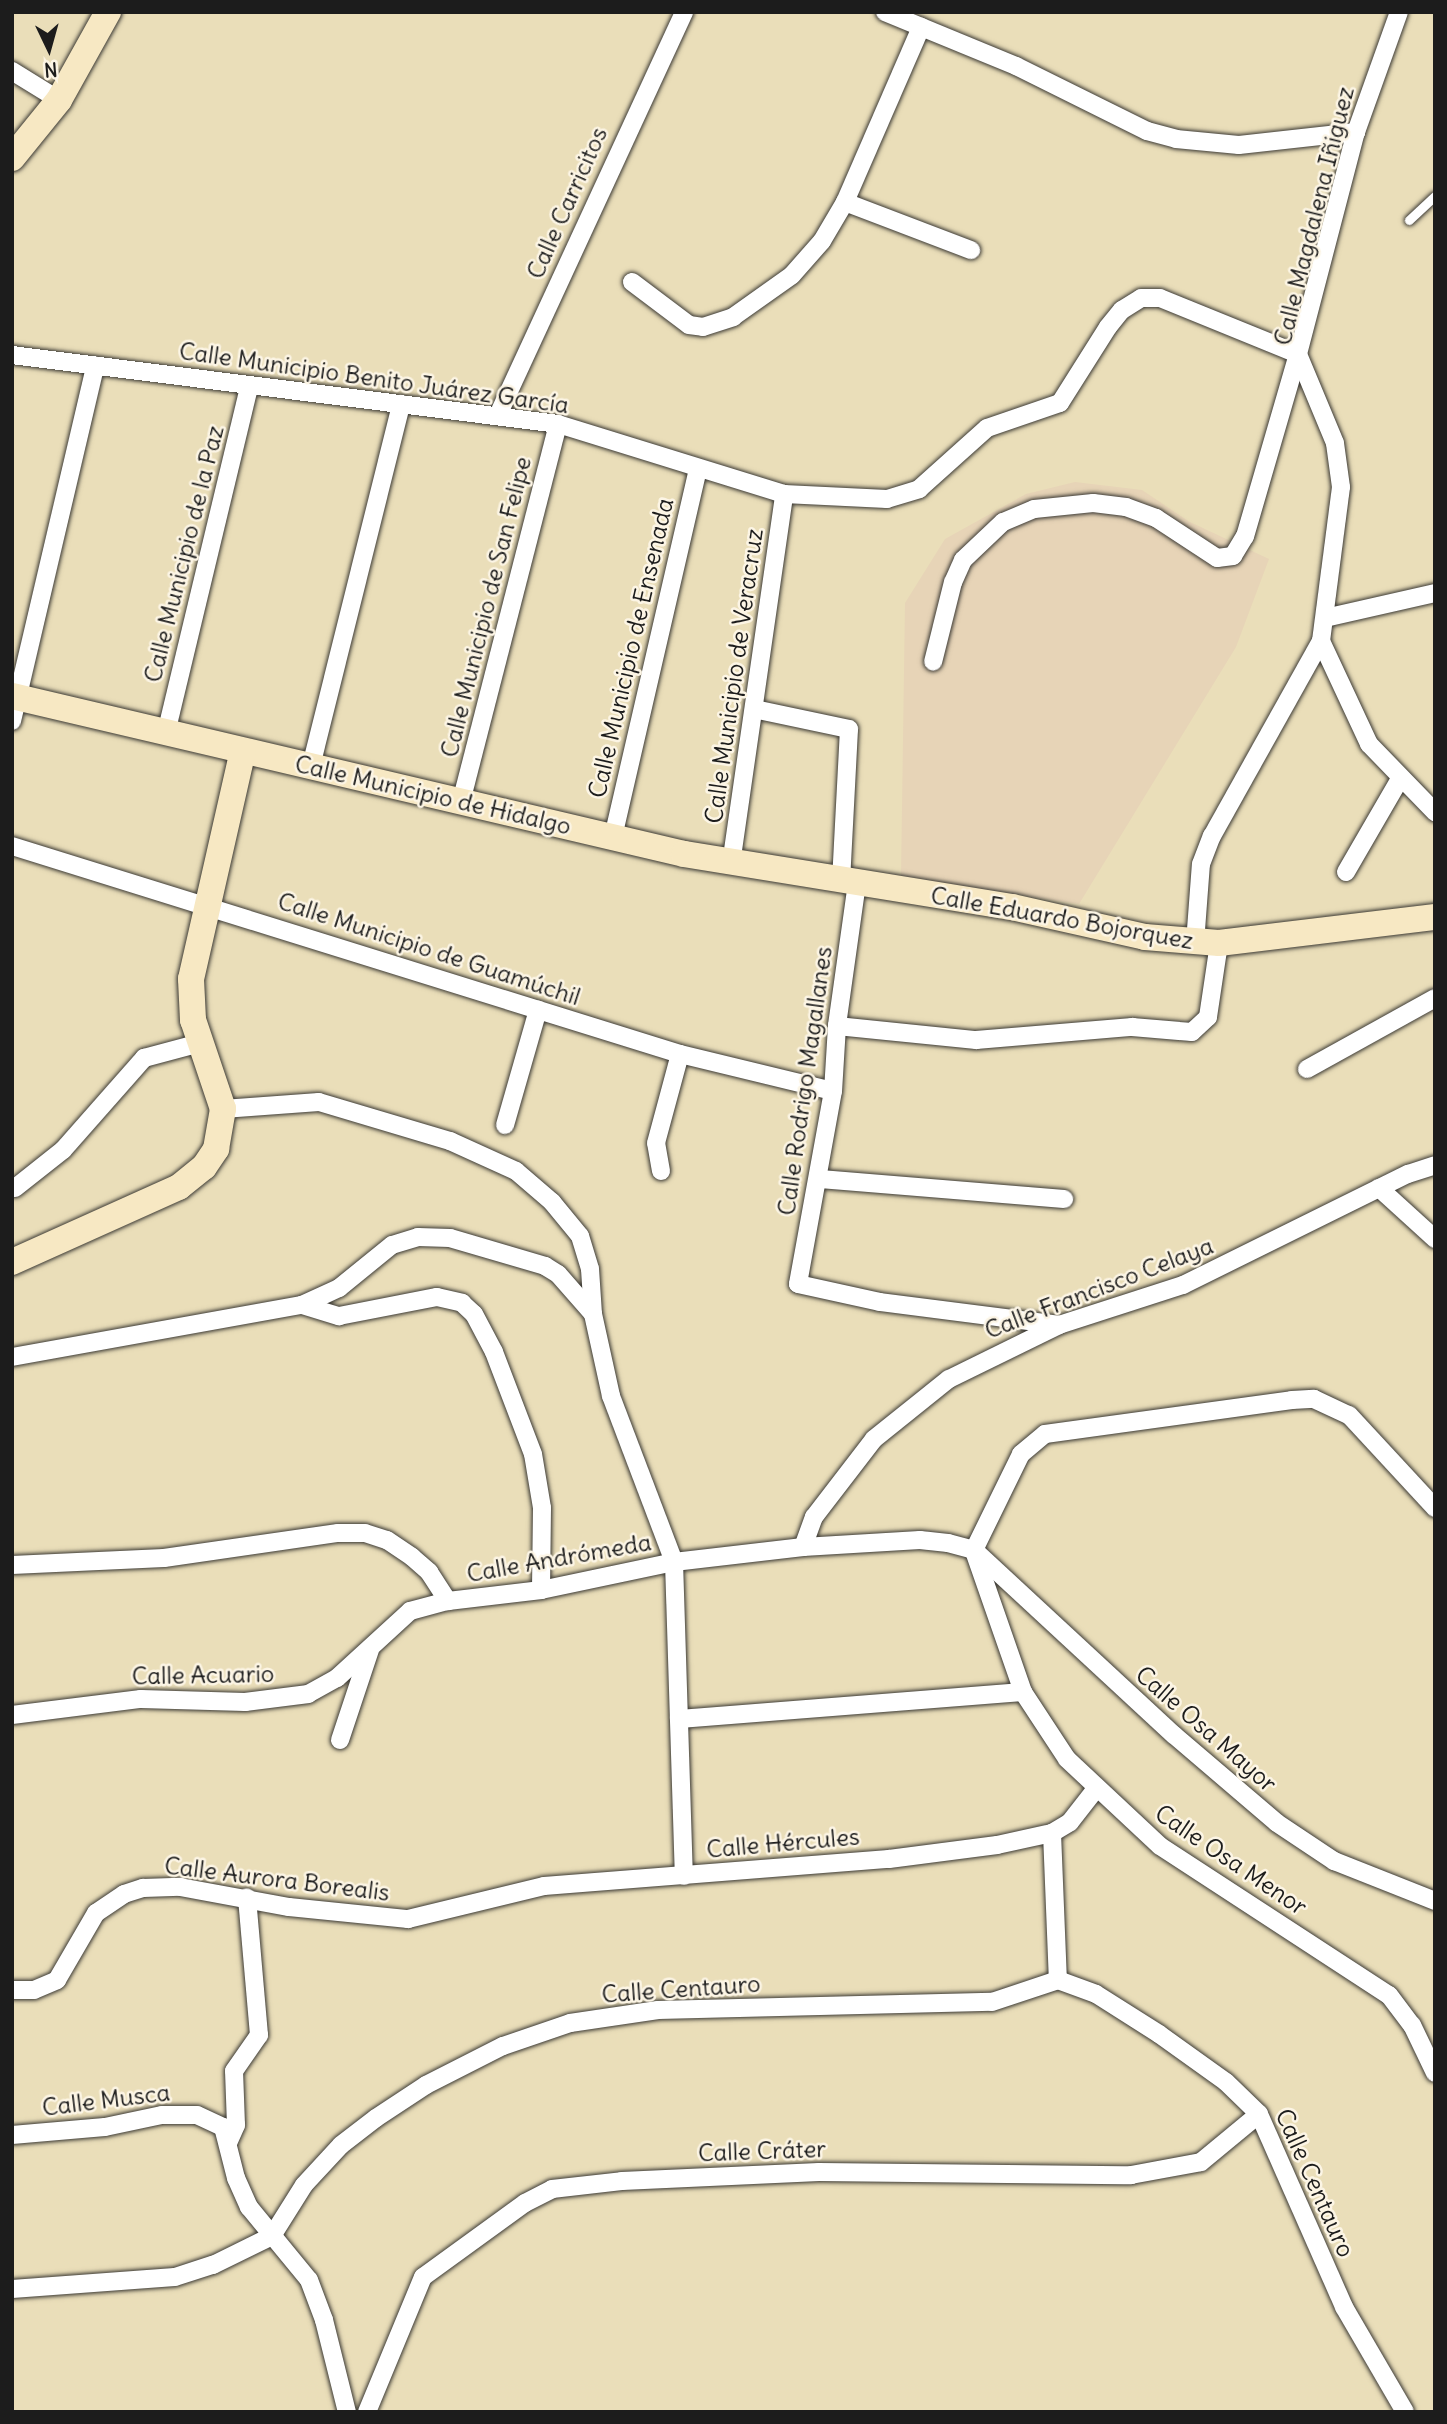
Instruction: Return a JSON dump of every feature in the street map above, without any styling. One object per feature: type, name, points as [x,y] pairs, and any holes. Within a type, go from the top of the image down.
[{"type":"street","points":[[12,159],[59,100],[108,12]]},
{"type":"street","name":"Calle Carricitos","points":[[498,415],[684,12]]},
{"type":"street","points":[[885,12],[1070,90],[1147,131],[1176,139],[1239,145],[1356,132]]},
{"type":"street","name":"Calle Magdalena Iñiguez","points":[[837,1026],[975,1040],[1132,1027],[1184,1033],[1198,1029],[1208,1017],[1207,943],[1200,864],[1212,836],[1321,642],[1339,521],[1340,467],[1326,418],[1298,354],[1356,132],[1399,12]]},
{"type":"street","points":[[632,282],[689,326],[718,324],[765,297],[792,275],[822,241],[845,202],[921,27]]},
{"type":"street","points":[[12,71],[59,100]]},
{"type":"street","points":[[845,202],[971,250]]},
{"type":"street","name":"Calle Municipio Benito Juárez García","points":[[12,355],[558,424],[698,470],[784,494],[887,499],[919,489],[987,428],[1060,403],[1108,327],[1122,310],[1141,298],[1160,298],[1298,354]]},
{"type":"street","points":[[933,662],[953,582],[963,560],[1003,522],[1034,509],[1093,503],[1126,507],[1156,518],[1222,559],[1233,556],[1245,536],[1298,354]]},
{"type":"street","points":[[14,704],[95,366]]},
{"type":"street","name":"Calle Municipio de la Paz","points":[[166,733],[249,386]]},
{"type":"street","points":[[311,766],[401,404]]},
{"type":"street","name":"Calle Municipio de San Felipe","points":[[461,802],[558,424]]},
{"type":"street","name":"Calle Municipio de Ensenada","points":[[613,837],[698,470]]},
{"type":"street","name":"Calle Municipio de Veracruz","points":[[732,864],[784,494]]},
{"type":"street","points":[[1325,618],[1435,593]]},
{"type":"street","points":[[1321,642],[1368,744],[1435,812]]},
{"type":"street","name":"Calle Municipio de Hidalgo","points":[[14,704],[166,733],[732,864],[849,882]]},
{"type":"street","name":"Calle Rodrigo Magallanes","points":[[754,709],[849,729],[849,882],[833,1091],[820,1179],[798,1284],[880,1303],[1059,1325]]},
{"type":"street","points":[[12,1262],[194,1178],[216,1149],[223,1109],[191,1009],[191,979],[243,751]]},
{"type":"street","points":[[1346,872],[1400,779]]},
{"type":"street","name":"Calle Municipio de Guamúchil","points":[[12,846],[208,904],[680,1054],[833,1091]]},
{"type":"street","name":"Calle Eduardo Bojorquez","points":[[849,882],[1012,907],[1135,935],[1207,943],[1435,917]]},
{"type":"street","points":[[1307,1069],[1435,998]]},
{"type":"street","points":[[505,1125],[538,1010]]},
{"type":"street","points":[[15,1188],[63,1150],[144,1058],[200,1043]]},
{"type":"street","points":[[661,1171],[656,1143],[680,1054]]},
{"type":"street","points":[[223,1109],[319,1102],[486,1154],[516,1171],[552,1202],[580,1236],[590,1269],[593,1314],[611,1396],[674,1562],[684,1876]]},
{"type":"street","name":"Calle Francisco Celaya","points":[[803,1547],[814,1517],[842,1476],[910,1407],[982,1361],[1059,1325],[1156,1297],[1379,1188],[1435,1165]]},
{"type":"street","points":[[820,1179],[1063,1199]]},
{"type":"street","points":[[1379,1188],[1435,1239]]},
{"type":"street","points":[[12,1357],[302,1306],[339,1288],[392,1245],[430,1236],[545,1266],[558,1274],[593,1314]]},
{"type":"street","points":[[302,1306],[339,1316],[438,1297],[462,1303],[474,1314],[494,1352],[533,1454],[542,1508],[541,1590]]},
{"type":"street","points":[[974,1550],[1021,1454],[1045,1434],[1292,1400],[1314,1399],[1349,1415],[1435,1508]]},
{"type":"street","name":"Calle Andrómeda","points":[[12,1566],[164,1558],[338,1533],[365,1533],[387,1540],[412,1557],[429,1572],[448,1601],[541,1590],[674,1562],[803,1547],[920,1540],[974,1550]]},
{"type":"street","name":"Calle Osa Menor","points":[[974,1550],[1023,1692],[1067,1759],[1095,1790],[1160,1846],[1389,1994],[1412,2025],[1435,2073]]},
{"type":"street","name":"Calle Osa Mayor","points":[[974,1550],[1174,1735],[1277,1822],[1334,1861],[1435,1901]]},
{"type":"street","name":"Calle Acuario","points":[[12,1715],[141,1699],[283,1700],[308,1694],[337,1678],[410,1611],[448,1601]]},
{"type":"street","points":[[340,1740],[371,1647]]},
{"type":"street","points":[[679,1719],[1023,1692]]},
{"type":"street","points":[[1058,1980],[1052,1833],[1070,1822],[1095,1790]]},
{"type":"street","name":"Calle Hércules","points":[[456,1908],[544,1886],[889,1858],[1052,1833]]},
{"type":"street","name":"Calle Aurora Borealis","points":[[12,1990],[34,1990],[57,1980],[96,1913],[124,1894],[161,1886],[381,1919],[426,1917],[456,1908]]},
{"type":"street","points":[[228,2143],[236,2124],[234,2071],[259,2035],[247,1898]]},
{"type":"street","name":"Calle Centauro","points":[[272,2236],[304,2185],[341,2145],[376,2118],[426,2085],[503,2046],[559,2027],[658,2010],[992,2002],[1058,1980],[1096,1994],[1159,2034],[1226,2082],[1259,2114],[1344,2307],[1405,2412]]},
{"type":"street","name":"Calle Cráter","points":[[367,2412],[423,2277],[525,2203],[552,2189],[622,2180],[819,2172],[1131,2175],[1200,2162],[1259,2114]]},
{"type":"street","name":"Calle Musca","points":[[12,2135],[106,2127],[162,2115],[197,2115],[223,2127],[249,2207],[309,2280],[347,2412]]},
{"type":"street","points":[[12,2290],[175,2277],[214,2265],[272,2236]]},
{"type":"lane","points":[[1409,220],[1435,196]]},
{"type":"shaded area","points":[[1075,482],[1142,490],[1190,522],[1269,559],[1236,647],[1079,904],[901,877],[905,603],[945,539],[1026,494]]}]
